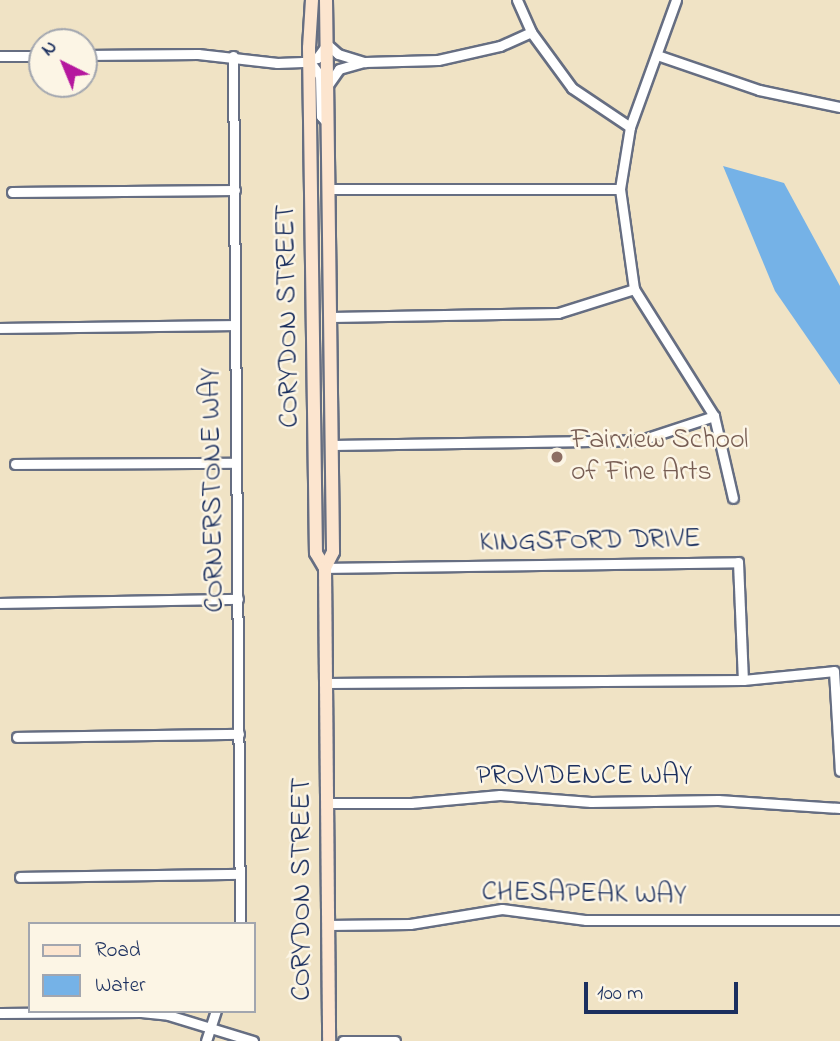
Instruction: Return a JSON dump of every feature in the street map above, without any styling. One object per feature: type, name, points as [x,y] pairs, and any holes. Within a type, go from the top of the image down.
[{"type":"main road","name":"CORYDON STREET","points":[[312,0],[310,62],[316,553],[325,568]]},
{"type":"main road","name":"CORYDON STREET","points":[[326,0],[333,552],[325,568],[329,1041]]},
{"type":"street","points":[[517,0],[531,32],[572,88],[630,127]]},
{"type":"street","points":[[676,0],[630,127],[620,189],[634,289],[714,416],[733,498]]},
{"type":"street","points":[[328,85],[339,69],[365,62],[457,57],[500,46],[531,32]]},
{"type":"street","points":[[98,55],[233,56],[277,63],[310,62],[323,52],[327,44],[333,52],[365,62]]},
{"type":"street","points":[[657,55],[759,90],[840,107]]},
{"type":"street","points":[[0,56],[28,56]]},
{"type":"street","name":"CORNERSTONE WAY","points":[[233,56],[240,922]]},
{"type":"street","name":"CORYDON STREET","points":[[310,62],[320,76],[321,116],[327,123]]},
{"type":"street","points":[[330,189],[620,189]]},
{"type":"street","points":[[12,192],[235,190]]},
{"type":"street","points":[[331,317],[558,313],[634,289]]},
{"type":"street","points":[[0,328],[234,325]]},
{"type":"street","points":[[332,445],[641,440],[714,416]]},
{"type":"street","points":[[15,464],[236,463]]},
{"type":"street","name":"KINGSFORD DRIVE","points":[[325,568],[738,562],[743,680]]},
{"type":"street","points":[[0,603],[239,599]]},
{"type":"street","points":[[326,683],[743,680],[834,671],[840,771]]},
{"type":"street","points":[[17,737],[239,734]]},
{"type":"street","name":"PROVIDENCE WAY","points":[[327,803],[411,803],[500,795],[591,802],[718,800],[840,808]]},
{"type":"street","points":[[20,877],[240,874]]},
{"type":"street","name":"CHESAPEAK WAY","points":[[328,925],[410,924],[502,909],[586,920],[840,920]]},
{"type":"street","points":[[0,1013],[28,1013]]},
{"type":"street","points":[[148,1013],[167,1016],[253,1041]]},
{"type":"street","points":[[206,1041],[215,1013]]},
{"type":"street","points":[[343,1041],[395,1041]]},
{"type":"water","points":[[723,166],[784,183],[840,286],[840,385],[775,291]]},
{"type":"place","name":"Fairview School of Fine Arts","points":[[557,457]]}]
